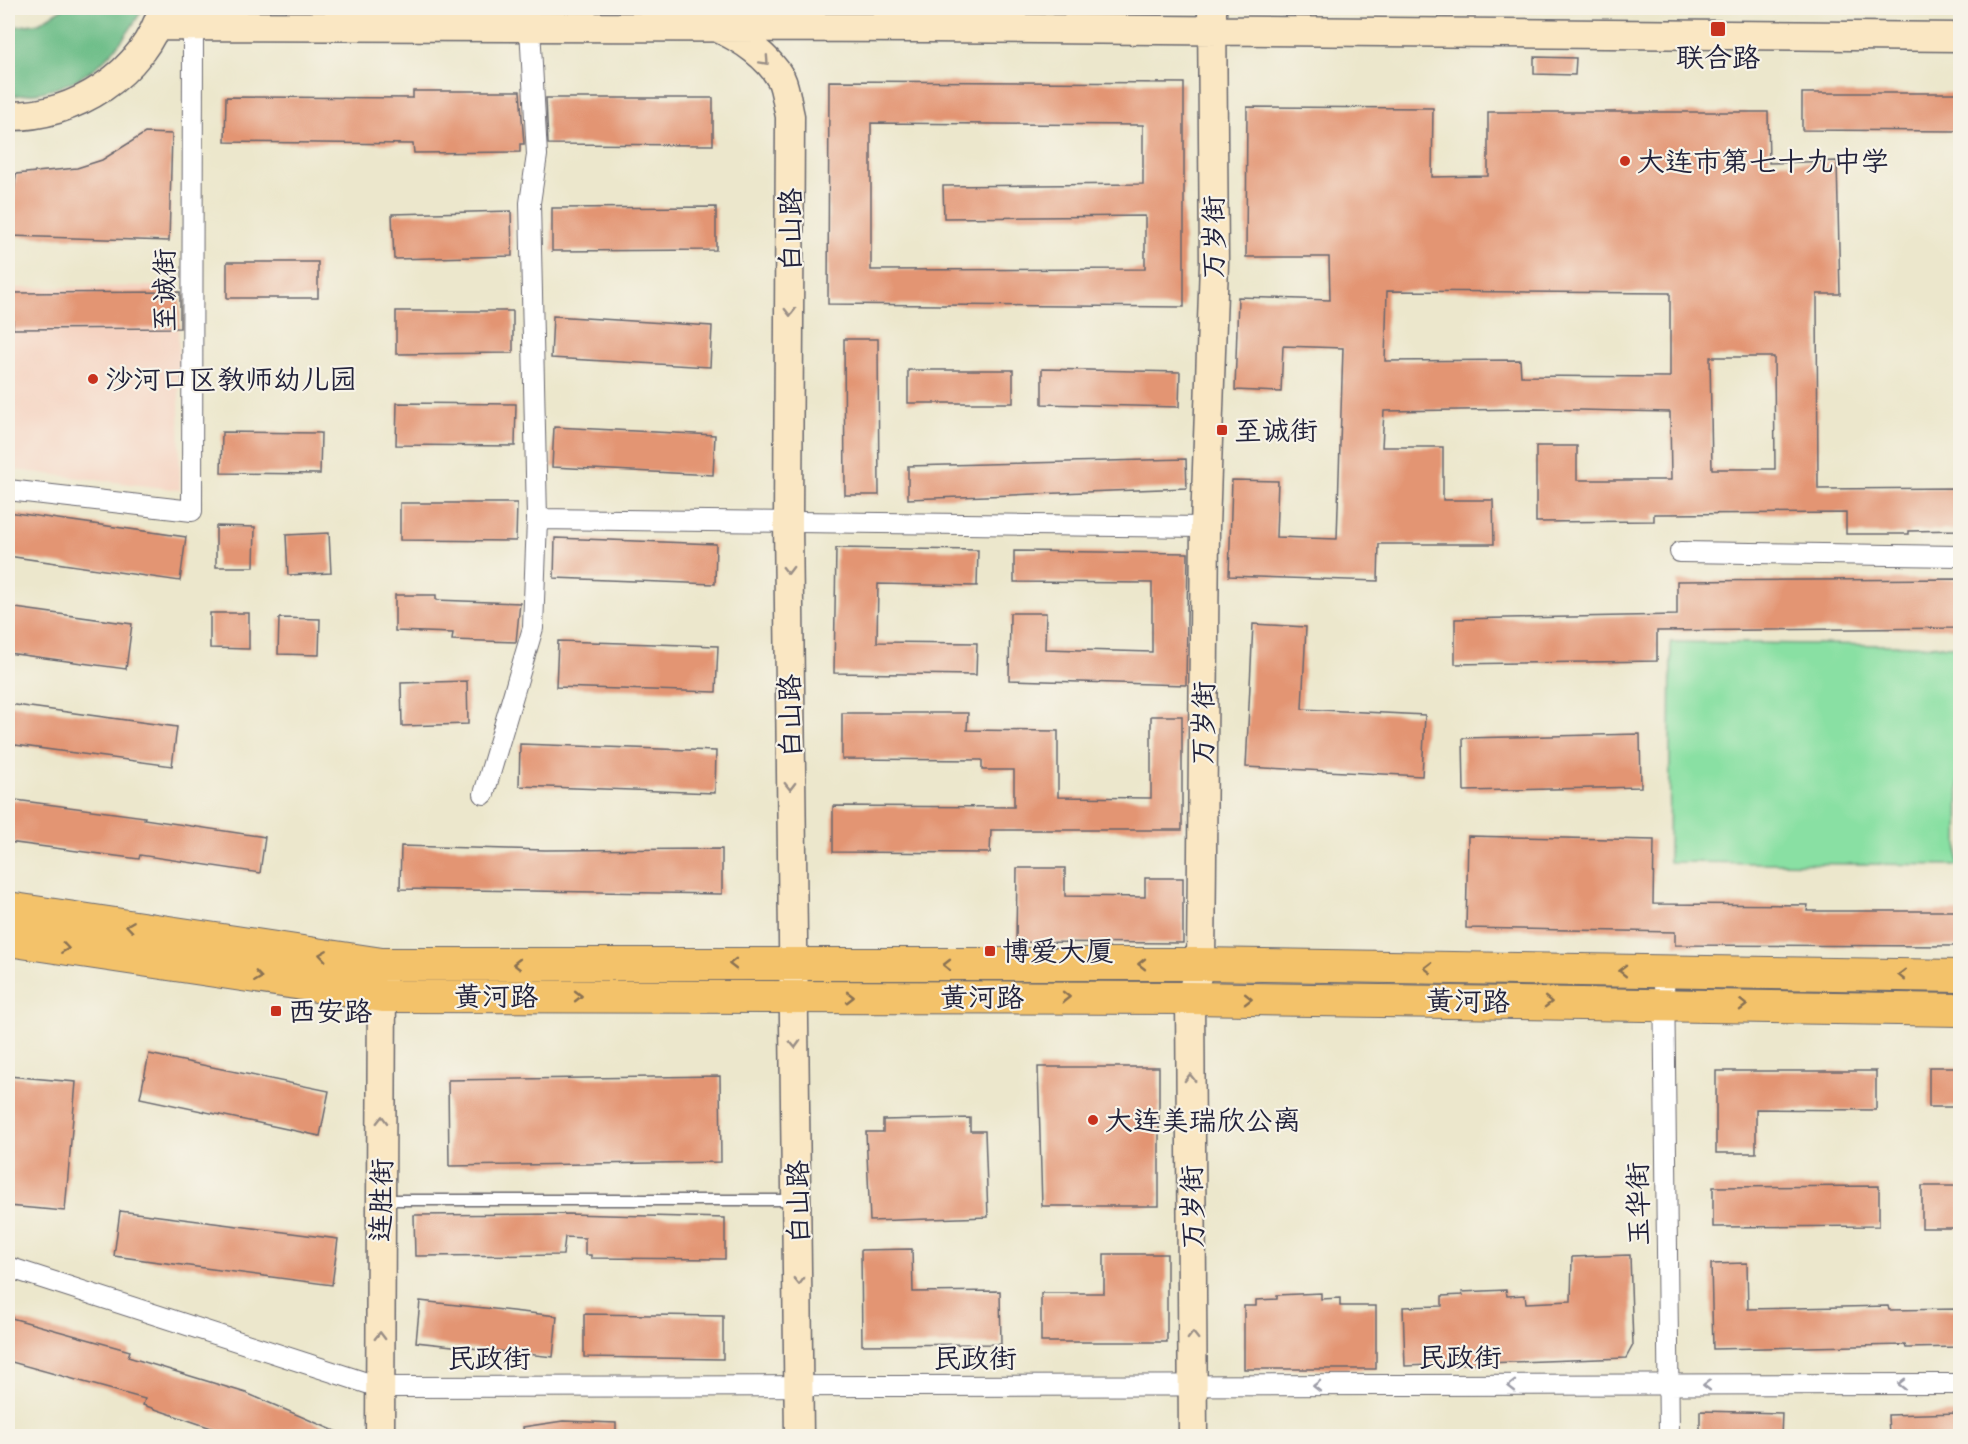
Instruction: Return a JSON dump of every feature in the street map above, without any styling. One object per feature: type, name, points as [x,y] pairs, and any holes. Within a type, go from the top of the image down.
[{"type":"main road","name":"黄河路","points":[[8,908],[382,964],[1201,964],[1960,976]]},
{"type":"main road","name":"黄河路","points":[[8,940],[383,996],[1190,998],[1960,1010]]},
{"type":"street","points":[[8,116],[33,116],[84,100],[127,69],[160,17],[193,28],[471,18],[530,28],[718,28],[927,18],[1212,19],[1960,37]]},
{"type":"street","name":"万岁街","points":[[1193,1437],[1190,998],[1201,964],[1206,527],[1214,263],[1212,19]]},
{"type":"street","name":"至诚街","points":[[8,490],[192,511],[193,28]]},
{"type":"street","points":[[484,794],[532,628],[537,519],[530,203],[537,155],[530,28]]},
{"type":"street","name":"白山路","points":[[718,28],[741,39],[764,59],[781,80],[790,116],[788,523],[792,997],[798,1200],[799,1437]]},
{"type":"street","points":[[537,519],[1206,527]]},
{"type":"street","points":[[1680,552],[1960,556]]},
{"type":"street","name":"连胜街","points":[[380,1437],[382,964]]},
{"type":"street","name":"玉华街","points":[[1664,971],[1670,1437]]},
{"type":"street","name":"民政街","points":[[8,1267],[379,1387],[1960,1384]]},
{"type":"lane","points":[[381,1200],[798,1200]]},
{"type":"shaded area","name":"沙河口区教师幼儿园","points":[[178,286],[180,490],[8,469],[8,288]]},
{"type":"green space","points":[[63,8],[143,8],[118,45],[89,72],[53,89],[8,96],[8,28],[39,23]]},
{"type":"green space","points":[[1671,642],[1960,646],[1958,865],[1669,862]]},
{"type":"building","points":[[1534,57],[1576,58],[1575,75],[1534,74]]},
{"type":"building","points":[[829,81],[1184,83],[1184,307],[828,304]],"holes":[[[871,123],[1143,125],[1143,184],[943,186],[944,218],[1145,216],[1145,269],[871,270]]]},
{"type":"building","points":[[413,91],[520,91],[524,144],[520,144],[520,152],[414,153],[413,144],[225,142],[226,97],[413,98]]},
{"type":"building","points":[[1802,93],[1960,93],[1960,131],[1802,130]]},
{"type":"building","points":[[546,98],[713,98],[713,145],[548,144]]},
{"type":"building","points":[[1247,107],[1433,108],[1432,177],[1488,176],[1488,112],[1768,112],[1769,163],[1837,161],[1840,294],[1817,294],[1818,489],[1960,488],[1960,530],[1909,531],[1909,534],[1846,534],[1846,513],[1654,514],[1654,521],[1536,522],[1536,446],[1577,446],[1577,480],[1671,480],[1670,412],[1535,409],[1384,411],[1382,447],[1443,447],[1443,500],[1493,500],[1494,544],[1379,544],[1378,581],[1229,576],[1232,480],[1278,481],[1276,537],[1337,539],[1343,348],[1283,346],[1281,392],[1235,390],[1238,297],[1330,300],[1329,257],[1246,257]],"holes":[[[1387,291],[1670,293],[1670,377],[1521,376],[1520,360],[1385,361]],[[1710,357],[1774,357],[1775,469],[1712,469]]]},
{"type":"building","points":[[145,133],[172,134],[169,241],[10,236],[16,174],[77,168],[102,160]]},
{"type":"building","points":[[716,207],[716,250],[552,251],[552,208]]},
{"type":"building","points":[[511,211],[512,256],[394,259],[392,214]]},
{"type":"building","points":[[227,262],[318,262],[318,298],[227,298]]},
{"type":"building","points":[[180,292],[180,328],[13,329],[12,293]]},
{"type":"building","points":[[396,311],[513,311],[513,353],[396,354]]},
{"type":"building","points":[[553,316],[712,326],[710,367],[551,358]]},
{"type":"building","points":[[844,339],[878,339],[879,495],[845,495]]},
{"type":"building","points":[[1042,369],[1180,372],[1179,407],[1042,404]]},
{"type":"building","points":[[908,370],[1013,370],[1013,403],[908,403]]},
{"type":"building","points":[[397,403],[516,404],[515,446],[396,445]]},
{"type":"building","points":[[554,427],[715,435],[713,475],[552,467]]},
{"type":"building","points":[[222,432],[321,433],[320,474],[221,473]]},
{"type":"building","points":[[1186,459],[1187,488],[908,499],[908,466]]},
{"type":"building","points":[[400,503],[517,503],[516,541],[400,540]]},
{"type":"building","points":[[8,512],[186,537],[180,581],[8,556]]},
{"type":"building","points":[[216,526],[255,527],[254,567],[216,567]]},
{"type":"building","points":[[329,533],[331,573],[288,575],[286,535]]},
{"type":"building","points":[[555,538],[716,544],[715,584],[554,578]]},
{"type":"building","points":[[836,548],[978,550],[977,586],[878,584],[877,642],[977,643],[976,675],[834,673]]},
{"type":"building","points":[[1014,551],[1188,553],[1186,685],[1009,680],[1010,613],[1046,613],[1045,649],[1152,652],[1152,583],[1014,582]]},
{"type":"building","points":[[1960,579],[1960,628],[1657,631],[1657,661],[1455,664],[1455,619],[1677,615],[1677,581]]},
{"type":"building","points":[[395,595],[436,595],[436,600],[520,603],[516,642],[452,640],[453,633],[395,631]]},
{"type":"building","points":[[8,607],[132,624],[126,669],[8,653]]},
{"type":"building","points":[[210,613],[249,613],[249,649],[210,648]]},
{"type":"building","points":[[279,618],[320,619],[319,655],[278,654]]},
{"type":"building","points":[[1253,624],[1306,627],[1302,709],[1425,715],[1422,776],[1246,767]]},
{"type":"building","points":[[558,641],[718,646],[716,692],[556,687]]},
{"type":"building","points":[[467,681],[468,724],[402,726],[401,683]]},
{"type":"building","points":[[8,704],[177,727],[172,766],[8,744]]},
{"type":"building","points":[[842,713],[968,713],[967,730],[1058,731],[1058,797],[1151,798],[1151,716],[1182,716],[1182,830],[991,830],[990,853],[833,852],[833,806],[1014,807],[1014,770],[982,770],[982,760],[842,759]]},
{"type":"building","points":[[1640,734],[1641,787],[1464,791],[1463,738]]},
{"type":"building","points":[[520,744],[716,751],[715,793],[519,786]]},
{"type":"building","points":[[8,799],[145,817],[144,819],[265,837],[260,873],[140,855],[139,859],[8,842]]},
{"type":"building","points":[[1468,836],[1654,840],[1653,904],[1808,905],[1807,911],[1960,911],[1960,946],[1675,945],[1675,932],[1466,928]]},
{"type":"building","points":[[401,846],[545,850],[722,849],[722,894],[400,889]]},
{"type":"building","points":[[1017,868],[1065,868],[1065,896],[1145,897],[1145,878],[1183,878],[1183,943],[1016,942]]},
{"type":"building","points":[[149,1054],[329,1091],[320,1136],[140,1098]]},
{"type":"building","points":[[1038,1067],[1159,1067],[1159,1206],[1042,1206]]},
{"type":"building","points":[[1929,1067],[1960,1067],[1960,1107],[1929,1107]]},
{"type":"building","points":[[1716,1071],[1876,1071],[1876,1110],[1756,1109],[1756,1153],[1716,1153]]},
{"type":"building","points":[[8,1076],[76,1082],[65,1211],[8,1206]]},
{"type":"building","points":[[720,1076],[721,1162],[449,1166],[448,1080]]},
{"type":"building","points":[[970,1118],[970,1131],[985,1131],[988,1217],[870,1221],[866,1132],[883,1132],[883,1120]]},
{"type":"building","points":[[1879,1186],[1879,1226],[1713,1227],[1713,1187]]},
{"type":"building","points":[[1922,1186],[1960,1186],[1960,1228],[1922,1228]]},
{"type":"building","points":[[120,1211],[338,1239],[332,1285],[114,1256]]},
{"type":"building","points":[[568,1214],[725,1218],[725,1259],[591,1258],[591,1255],[585,1255],[585,1238],[565,1237],[563,1255],[415,1256],[414,1215]]},
{"type":"building","points":[[912,1249],[913,1292],[1000,1291],[1001,1344],[862,1345],[861,1250]]},
{"type":"building","points":[[1104,1254],[1167,1254],[1167,1342],[1041,1342],[1041,1293],[1104,1293]]},
{"type":"building","points":[[1630,1255],[1633,1345],[1626,1358],[1405,1366],[1403,1307],[1442,1306],[1442,1296],[1463,1295],[1462,1292],[1506,1290],[1507,1296],[1525,1295],[1526,1303],[1571,1301],[1572,1257]]},
{"type":"building","points":[[1747,1263],[1748,1309],[1888,1306],[1889,1310],[1960,1309],[1960,1347],[1906,1348],[1905,1345],[1713,1349],[1711,1264]]},
{"type":"building","points":[[1321,1293],[1321,1299],[1340,1298],[1340,1306],[1376,1306],[1376,1369],[1244,1369],[1244,1306],[1256,1306],[1256,1300],[1277,1299],[1277,1295]]},
{"type":"building","points":[[420,1301],[557,1316],[553,1357],[416,1342]]},
{"type":"building","points":[[584,1314],[723,1316],[723,1359],[584,1357]]},
{"type":"building","points":[[8,1317],[130,1351],[128,1357],[246,1393],[349,1437],[238,1437],[143,1405],[145,1399],[8,1361]]},
{"type":"building","points":[[1700,1411],[1782,1413],[1781,1437],[1700,1437]]},
{"type":"building","points":[[1960,1413],[1960,1437],[1889,1437],[1888,1415]]},
{"type":"building","points":[[563,1421],[616,1423],[616,1437],[524,1437],[523,1427]]},
{"type":"place","name":"联合路","points":[[1718,29]]},
{"type":"place","name":"大连市第七十九中学","points":[[1625,161]]},
{"type":"place","name":"沙河口区教师幼儿园","points":[[93,379]]},
{"type":"place","name":"至诚街","points":[[1222,430]]},
{"type":"place","name":"博爱大厦","points":[[990,951]]},
{"type":"place","name":"西安路","points":[[276,1011]]},
{"type":"place","name":"大连美瑞欣公离","points":[[1093,1120]]}]
